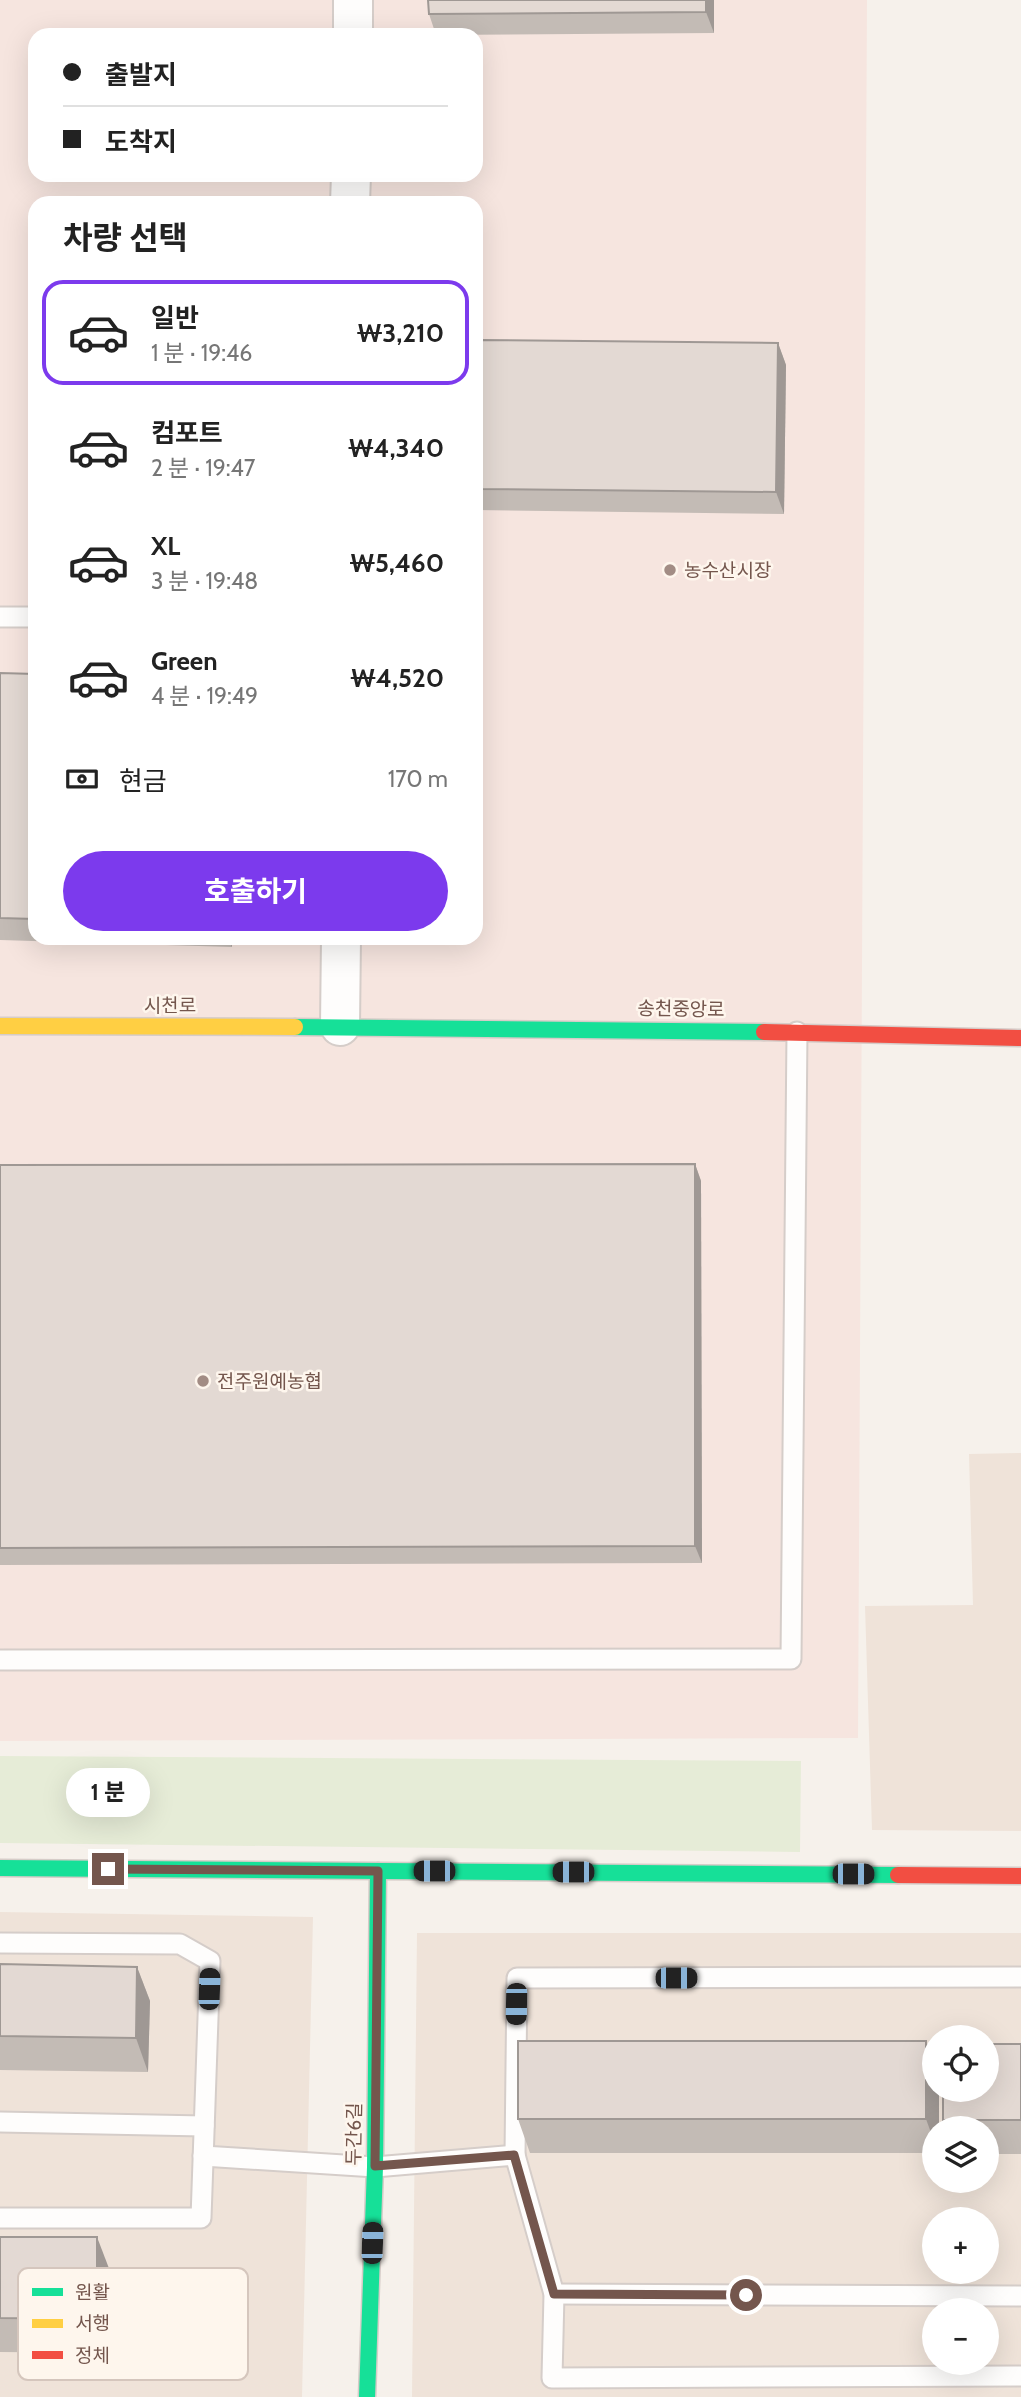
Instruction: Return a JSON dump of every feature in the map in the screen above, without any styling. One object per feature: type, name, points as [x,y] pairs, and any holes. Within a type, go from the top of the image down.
[{"type":"street","points":[[353,0],[353,28]]},
{"type":"street","points":[[340,1026],[341,945]]},
{"type":"street","name":"시천로","points":[[0,1026],[340,1026]]},
{"type":"street","name":"송천중앙로","points":[[340,1026],[797,1031],[1021,1038]]},
{"type":"street","points":[[0,1868],[1021,1875]]},
{"type":"street","name":"두간6길","points":[[367,2397],[375,2166],[378,1871]]},
{"type":"lane","points":[[0,617],[28,617]]},
{"type":"lane","points":[[0,1660],[791,1659],[797,1031]]},
{"type":"lane","points":[[0,1943],[180,1944],[210,1961],[201,2218],[0,2218]]},
{"type":"lane","points":[[1021,1977],[517,1978],[514,2155],[554,2294],[552,2378],[1021,2376]]},
{"type":"lane","points":[[0,2122],[204,2126]]},
{"type":"lane","points":[[203,2156],[375,2166],[514,2155]]},
{"type":"lane","points":[[554,2294],[1021,2296]]},
{"type":"shaded area","name":"농수산시장","points":[[0,0],[867,0],[858,1738],[0,1741]]},
{"type":"shaded area","points":[[1021,1453],[1021,1831],[872,1830],[865,1606],[973,1605],[969,1454]]},
{"type":"shaded area","points":[[0,1912],[313,1917],[302,2397],[0,2397]]},
{"type":"shaded area","points":[[417,1933],[1021,1933],[1021,2397],[412,2397]]},
{"type":"green space","points":[[0,1756],[801,1761],[800,1852],[0,1843]]},
{"type":"building","points":[[428,0],[706,0],[706,12],[429,14]]},
{"type":"building","points":[[483,340],[778,343],[776,492],[483,489]]},
{"type":"building","points":[[0,673],[28,674],[28,919],[0,918]]},
{"type":"building","points":[[695,1164],[695,1546],[0,1548],[0,1165]]},
{"type":"building","points":[[0,1964],[137,1967],[136,2038],[0,2036]]},
{"type":"building","points":[[518,2041],[922,2041],[922,2102],[926,2102],[926,2116],[922,2116],[922,2119],[518,2119]]},
{"type":"building","points":[[999,2044],[1021,2044],[1021,2120],[999,2120],[999,2116],[943,2116],[943,2102],[999,2102]]},
{"type":"building","points":[[0,2237],[97,2237],[97,2268],[18,2268],[18,2318],[0,2318]]},
{"type":"traffic: fast","points":[[295,1027],[764,1032]]},
{"type":"traffic: fast","points":[[0,1868],[898,1875]]},
{"type":"traffic: fast","points":[[367,2397],[375,2167],[378,1871]]},
{"type":"traffic: slow","points":[[0,1026],[295,1027]]},
{"type":"traffic: jam","points":[[764,1032],[1021,1038]]},
{"type":"traffic: jam","points":[[898,1875],[1021,1876]]},
{"type":"place","name":"농수산시장","points":[[670,570]]},
{"type":"place","name":"전주원예농협","points":[[203,1381]]},
{"type":"route","points":[[108,1869],[378,1871],[375,2166],[514,2155],[554,2294],[746,2295]]}]
